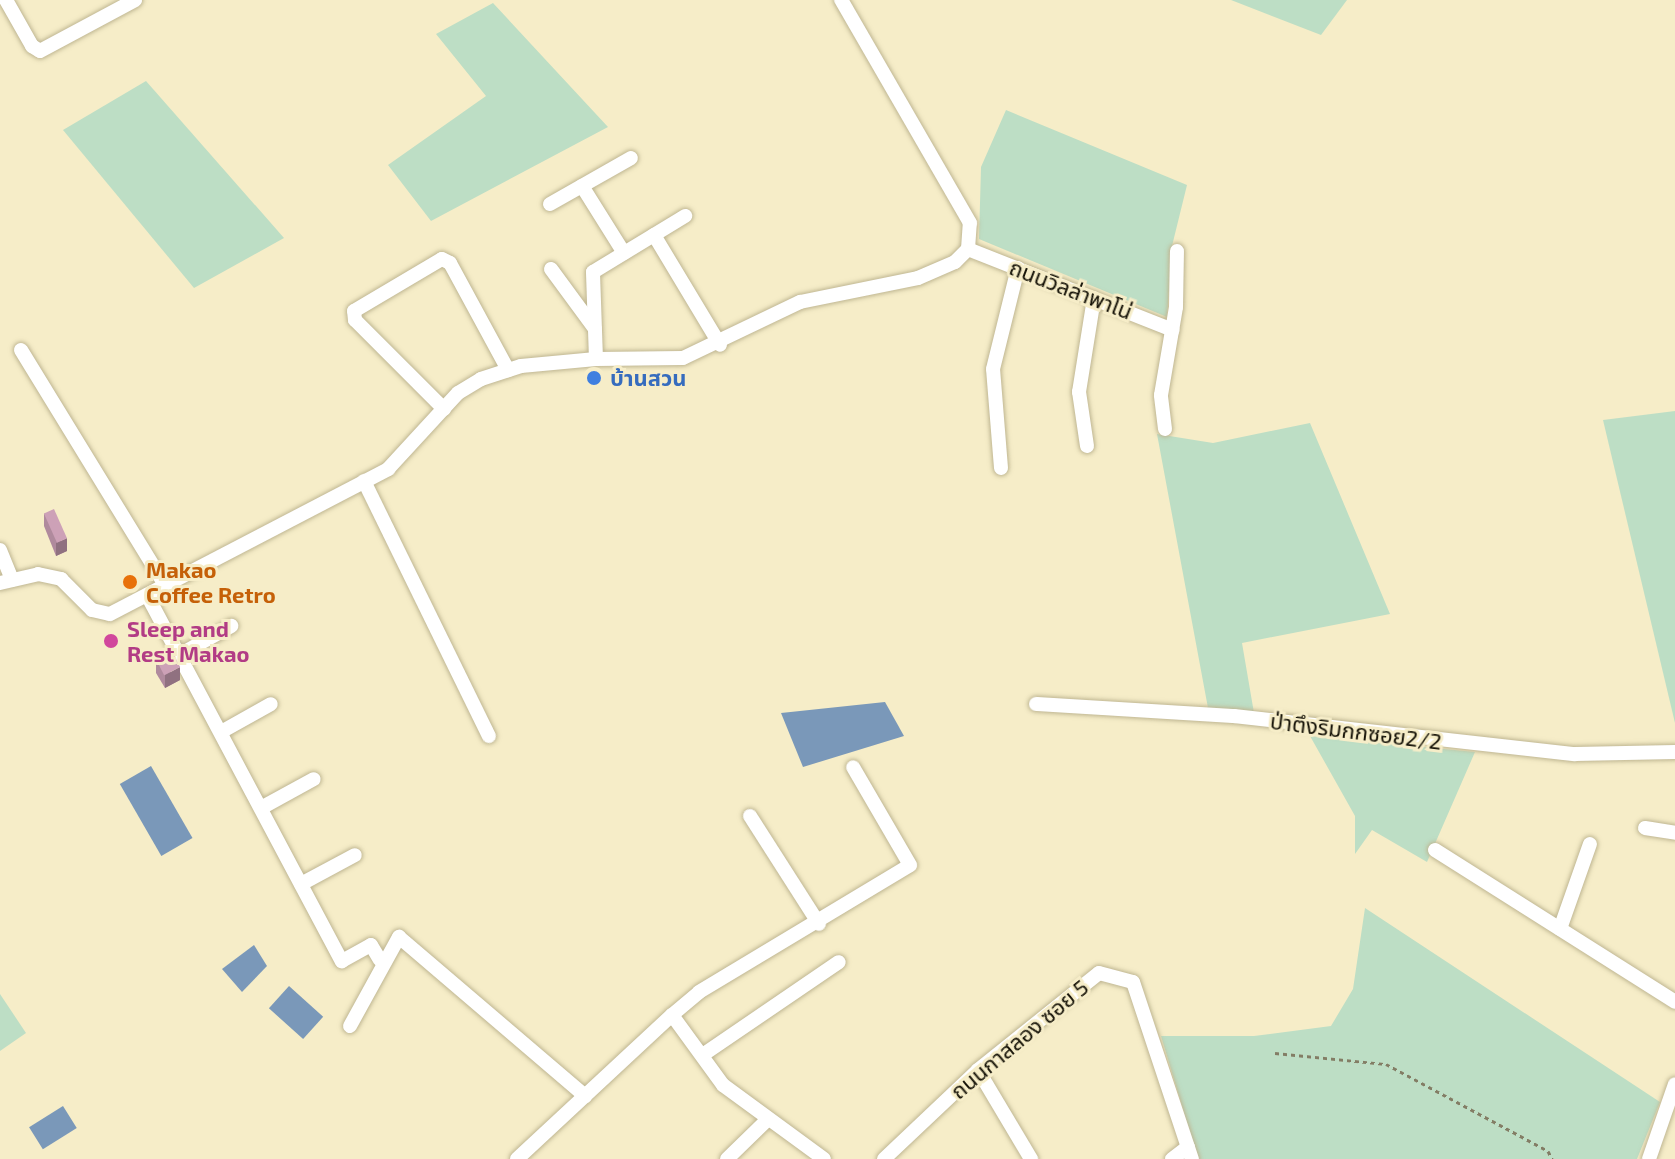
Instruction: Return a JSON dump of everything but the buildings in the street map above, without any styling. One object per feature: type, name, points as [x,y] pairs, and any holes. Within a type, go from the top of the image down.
[{"type":"street","points":[[6,0],[32,46],[40,51],[135,0]]},
{"type":"street","points":[[0,550],[6,581],[38,574],[61,579],[92,610],[110,614],[388,469],[444,409],[481,379],[508,370],[596,359],[683,358],[720,345],[800,302],[918,278],[955,262],[968,249],[970,223],[841,0]]},
{"type":"street","points":[[550,204],[631,158]]},
{"type":"street","points":[[582,186],[624,253]]},
{"type":"street","points":[[596,359],[593,272],[685,216]]},
{"type":"street","points":[[654,235],[720,345]]},
{"type":"street","name":"ถนนวิลล่าพาโน่","points":[[968,249],[1173,330]]},
{"type":"street","points":[[1165,429],[1162,384],[1173,330],[1177,251]]},
{"type":"street","points":[[444,409],[353,318],[354,311],[442,259],[450,263],[508,370]]},
{"type":"street","points":[[1001,468],[993,369],[1018,268]]},
{"type":"street","points":[[551,269],[595,329]]},
{"type":"street","points":[[1087,446],[1079,392],[1094,298]]},
{"type":"street","points":[[21,350],[165,585]]},
{"type":"street","points":[[364,481],[489,736]]},
{"type":"street","points":[[147,595],[342,961],[371,945],[380,960]]},
{"type":"street","points":[[179,655],[231,626]]},
{"type":"street","points":[[221,732],[271,704]]},
{"type":"street","name":"ป่าตึงริมกกซอย2/2","points":[[1036,704],[1234,716],[1575,754],[1675,752]]},
{"type":"street","points":[[517,1159],[699,992],[819,924],[912,861],[853,767]]},
{"type":"street","points":[[261,808],[314,779]]},
{"type":"street","points":[[750,816],[819,924]]},
{"type":"street","points":[[1645,828],[1675,833]]},
{"type":"street","points":[[1560,929],[1590,844]]},
{"type":"street","points":[[1435,850],[1675,1002]]},
{"type":"street","points":[[301,884],[355,855]]},
{"type":"street","points":[[350,1026],[399,937],[585,1096]]},
{"type":"street","points":[[704,1054],[839,962]]},
{"type":"street","name":"ถนนกาสลอง ซอย 5","points":[[884,1159],[978,1070],[1099,973],[1133,982],[1190,1153]]},
{"type":"street","points":[[672,1015],[704,1054],[723,1085],[824,1159]]},
{"type":"street","points":[[978,1070],[1031,1159]]},
{"type":"street","points":[[1649,1159],[1675,1084]]},
{"type":"street","points":[[727,1159],[767,1120]]},
{"type":"street","points":[[1172,1159],[1190,1153]]},
{"type":"path","points":[[1275,1053],[1386,1064],[1424,1080],[1548,1151],[1552,1159]]},
{"type":"green space","points":[[1231,0],[1347,0],[1321,35]]},
{"type":"green space","points":[[493,3],[608,127],[431,221],[388,165],[486,96],[436,34]]},
{"type":"green space","points":[[146,81],[284,238],[194,288],[63,130]]},
{"type":"green space","points":[[1006,110],[1187,185],[1172,246],[1167,317],[979,239],[981,167]]},
{"type":"green space","points":[[1675,411],[1675,723],[1603,420]]},
{"type":"green space","points":[[1310,423],[1390,614],[1242,643],[1254,713],[1208,708],[1157,434],[1213,443]]},
{"type":"green space","points":[[1310,736],[1475,752],[1427,862],[1372,830],[1355,854],[1355,816]]},
{"type":"green space","points":[[1365,908],[1660,1102],[1637,1159],[1198,1159],[1161,1036],[1254,1036],[1331,1026],[1353,989]]},
{"type":"green space","points":[[0,994],[26,1033],[0,1051]]},
{"type":"water","points":[[885,702],[904,736],[803,767],[781,713]]},
{"type":"water","points":[[151,766],[192,838],[161,856],[120,784]]},
{"type":"water","points":[[254,945],[267,966],[242,992],[222,969]]},
{"type":"water","points":[[289,986],[323,1017],[303,1039],[269,1008]]},
{"type":"water","points":[[63,1106],[77,1128],[43,1149],[29,1127]]},
{"type":"place","name":"บ้านสวน","points":[[594,378]]},
{"type":"place","name":"Makao Coffee Retro","points":[[130,582]]},
{"type":"place","name":"Sleep and Rest Makao","points":[[111,641]]}]
